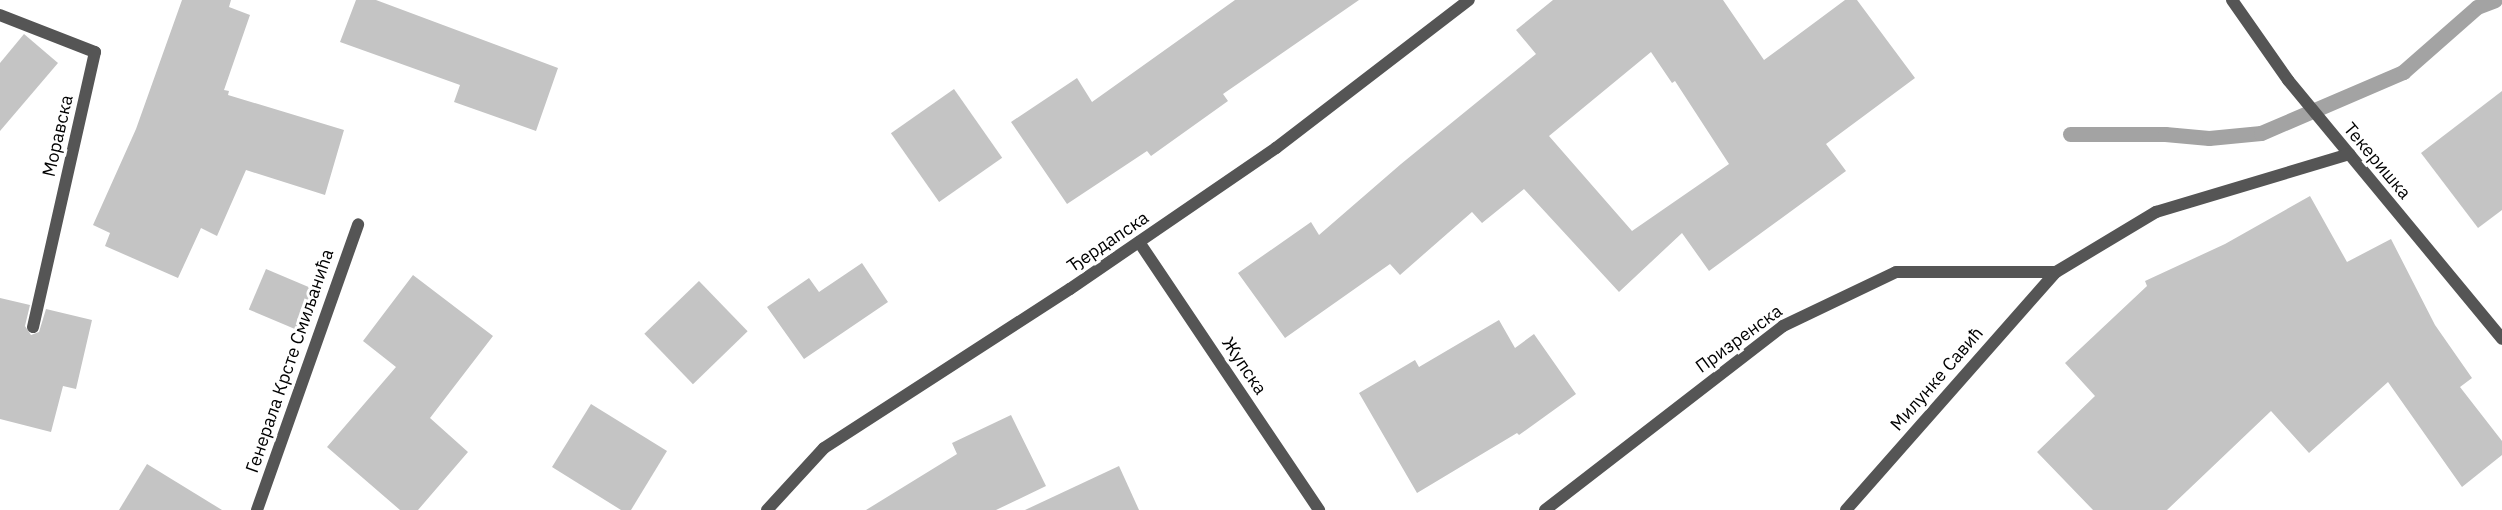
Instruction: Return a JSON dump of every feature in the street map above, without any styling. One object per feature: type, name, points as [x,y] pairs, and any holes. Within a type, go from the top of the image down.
[{"type":"street","name":"Ђердапска","points":[[774,507],[824,448],[1139,242],[1276,148],[1468,0]]},
{"type":"street","name":"Текеришка","points":[[2232,0],[2288,80],[2502,339]]},
{"type":"street","name":"Моравска","points":[[0,15],[95,52],[33,327]]},
{"type":"street","points":[[2056,272],[2156,212],[2349,154]]},
{"type":"street","name":"Генерала Крсте Смиљанића","points":[[257,510],[357,224]]},
{"type":"street","name":"Жупска","points":[[1139,242],[1319,510]]},
{"type":"street","name":"Призренска","points":[[1545,510],[1782,326],[1896,272],[2056,272]]},
{"type":"street","name":"Милунке Савић","points":[[1846,510],[2056,272]]},
{"type":"building","points":[[182,0],[231,0],[229,7],[250,15],[224,90],[229,91],[228,95],[344,130],[325,195],[246,170],[217,236],[201,228],[178,278],[105,246],[110,233],[93,225],[136,129]]},
{"type":"building","points":[[356,0],[376,0],[558,68],[536,131],[454,102],[460,85],[340,42]]},
{"type":"building","points":[[1235,0],[1359,0],[1223,94],[1228,101],[1151,156],[1147,151],[1067,204],[1011,122],[1077,78],[1092,102]]},
{"type":"building","points":[[1553,0],[1723,0],[1764,60],[1845,0],[1857,0],[1915,78],[1826,144],[1846,171],[1709,271],[1682,233],[1619,292],[1524,189],[1482,223],[1472,212],[1400,275],[1390,264],[1285,338],[1238,273],[1311,222],[1319,235],[1401,164],[1536,54],[1516,30]],"holes":[[[1651,52],[1672,83],[1675,81],[1729,164],[1632,231],[1549,136]]]},
{"type":"building","points":[[24,34],[58,63],[0,131],[0,63]]},
{"type":"building","points":[[954,89],[1002,158],[939,202],[891,133]]},
{"type":"building","points":[[2502,91],[2502,210],[2478,228],[2421,153]]},
{"type":"building","points":[[2310,196],[2347,262],[2391,239],[2435,325],[2472,378],[2460,387],[2502,441],[2502,455],[2462,487],[2388,382],[2309,453],[2271,411],[2167,510],[2093,510],[2037,452],[2095,396],[2065,363],[2147,286],[2145,281],[2225,244]]},
{"type":"building","points":[[862,263],[888,302],[804,359],[767,307],[809,278],[819,292]]},
{"type":"building","points":[[266,269],[314,289],[297,330],[249,310]]},
{"type":"building","points":[[413,275],[493,336],[430,418],[468,452],[418,510],[400,510],[327,447],[396,367],[363,341]]},
{"type":"building","points":[[699,281],[748,331],[693,384],[644,334]]},
{"type":"building","points":[[0,298],[30,305],[25,326],[31,335],[39,332],[46,309],[92,320],[76,389],[63,386],[51,432],[0,419]]},
{"type":"building","points":[[1499,320],[1515,348],[1534,334],[1576,394],[1519,435],[1517,433],[1417,493],[1359,393],[1415,360],[1419,367]]},
{"type":"building","points":[[591,404],[667,451],[631,510],[621,510],[552,467]]},
{"type":"building","points":[[1011,415],[1046,486],[996,510],[866,510],[957,454],[952,443]]},
{"type":"building","points":[[147,464],[222,510],[119,510]]},
{"type":"building","points":[[1119,466],[1139,510],[1025,510]]},
{"type":"waterway","points":[[2070,134],[2165,134],[2209,138],[2261,133],[2403,72],[2477,7],[2495,0]]}]
